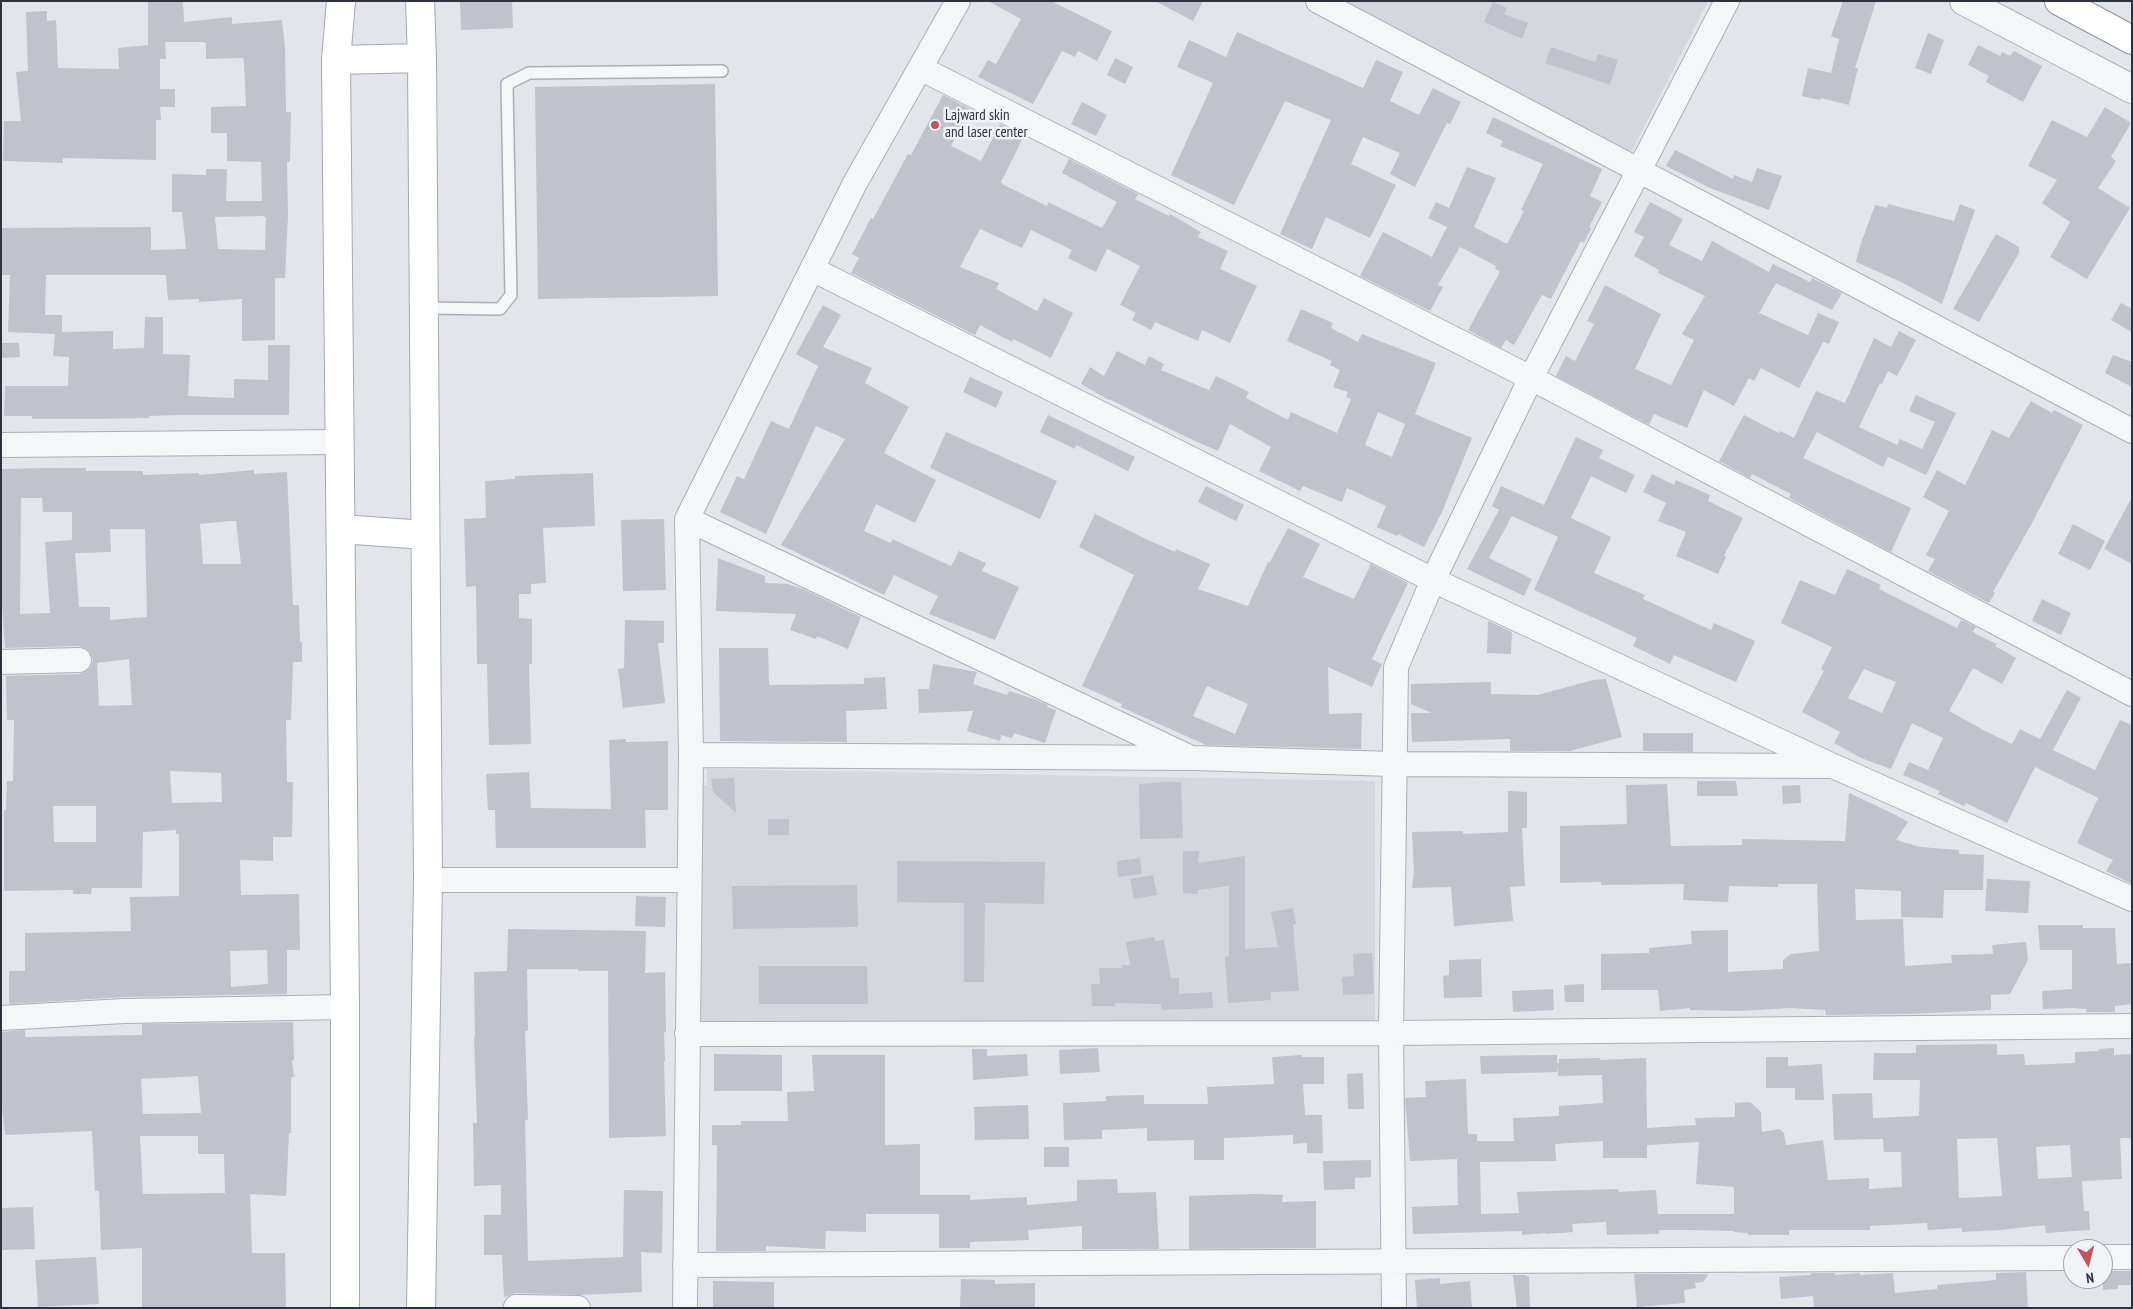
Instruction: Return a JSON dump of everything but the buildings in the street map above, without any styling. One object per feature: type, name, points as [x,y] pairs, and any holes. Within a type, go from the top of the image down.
[{"type":"main road","points":[[341,1],[336,60],[345,1007],[345,1308]]},
{"type":"main road","points":[[420,1],[428,880],[421,1308]]},
{"type":"main road","points":[[2059,1],[2132,40]]},
{"type":"main road","points":[[336,60],[422,58]]},
{"type":"main road","points":[[341,530],[425,535]]},
{"type":"street","points":[[685,1308],[688,880],[691,755],[687,519],[855,183],[958,1]]},
{"type":"street","points":[[1318,1],[2132,431]]},
{"type":"street","points":[[1394,1308],[1392,1033],[1393,764],[1396,667],[1432,580],[1531,378],[1727,1]]},
{"type":"street","points":[[1964,1],[2132,89]]},
{"type":"street","points":[[920,68],[1531,378],[2132,694]]},
{"type":"street","points":[[812,269],[1432,580],[1833,766],[2132,899]]},
{"type":"street","points":[[1,445],[340,442]]},
{"type":"street","points":[[687,519],[1193,758]]},
{"type":"street","points":[[1,662],[79,660]]},
{"type":"street","points":[[691,755],[1193,758],[1393,764],[1833,766]]},
{"type":"street","points":[[428,880],[688,880]]},
{"type":"street","points":[[1,1018],[124,1011],[345,1007]]},
{"type":"street","points":[[687,1034],[1392,1033],[2132,1026]]},
{"type":"street","points":[[2113,1257],[2132,1257]]},
{"type":"street","points":[[685,1266],[2063,1258]]},
{"type":"street","points":[[516,1307],[578,1308]]},
{"type":"lane","points":[[424,308],[500,309],[511,296],[507,84],[529,74],[722,71]]},
{"type":"shaded area","points":[[1344,1],[1708,1],[1630,155]]},
{"type":"shaded area","points":[[707,769],[1375,781],[1375,1020],[1083,1020],[1082,1026],[696,1026],[696,785],[707,785]]},
{"type":"place","name":"Lajward skin and laser center","points":[[935,125]]}]
